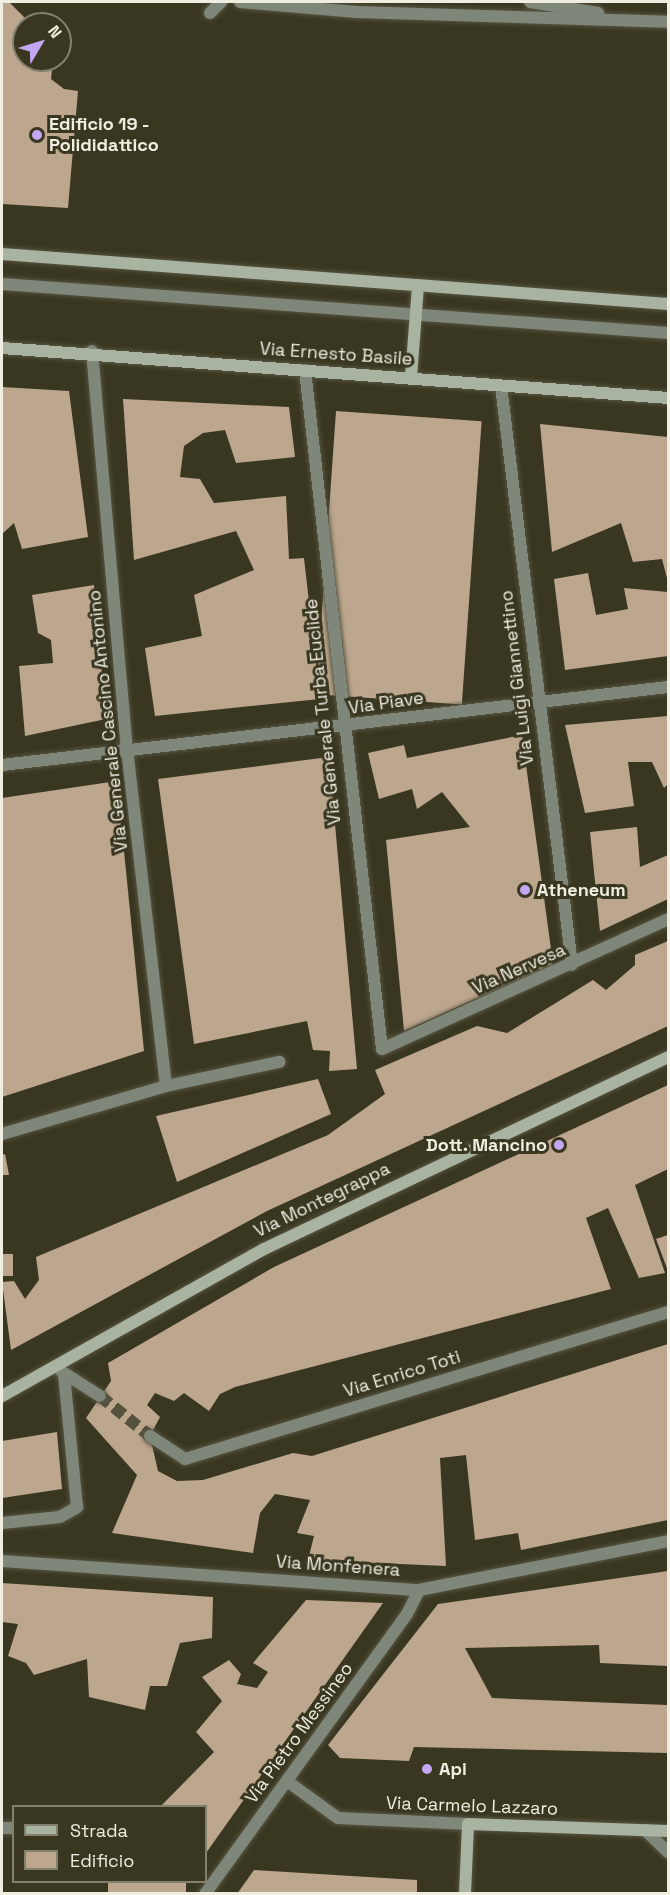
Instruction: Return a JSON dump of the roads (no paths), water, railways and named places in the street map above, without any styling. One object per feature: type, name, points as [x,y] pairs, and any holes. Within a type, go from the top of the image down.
[{"type":"main road","points":[[2,254],[669,304]]},
{"type":"main road","points":[[411,377],[418,285]]},
{"type":"main road","name":"Via Ernesto Basile","points":[[2,348],[92,351],[669,398]]},
{"type":"main road","name":"Via Montegrappa","points":[[2,1396],[60,1370],[264,1249],[669,1057]]},
{"type":"main road","points":[[465,1893],[468,1824]]},
{"type":"main road","name":"Via Carmelo Lazzaro","points":[[468,1824],[669,1831]]},
{"type":"street","points":[[210,13],[221,2]]},
{"type":"street","points":[[240,2],[357,12],[669,22]]},
{"type":"street","points":[[530,2],[628,19]]},
{"type":"street","points":[[2,284],[669,333]]},
{"type":"street","name":"Via Generale Cascino Antonino","points":[[92,351],[127,748],[166,1086]]},
{"type":"street","name":"Via Generale Turba Euclide","points":[[304,370],[341,727],[382,1049]]},
{"type":"street","name":"Via Luigi Giannettino","points":[[501,386],[572,965]]},
{"type":"street","name":"Via Piave","points":[[2,765],[127,748],[341,727],[538,700],[669,687]]},
{"type":"street","name":"Via Nervesa","points":[[382,1049],[572,965],[669,919]]},
{"type":"street","points":[[2,1134],[166,1086],[279,1062]]},
{"type":"street","name":"Via Enrico Toti","points":[[150,1436],[185,1459],[669,1312]]},
{"type":"street","points":[[60,1370],[100,1396]]},
{"type":"street","points":[[2,1523],[60,1517],[77,1507],[60,1370]]},
{"type":"street","name":"Via Monfenera","points":[[2,1561],[419,1590],[669,1541]]},
{"type":"street","name":"Via Pietro Messineo","points":[[204,1893],[407,1614],[419,1590]]},
{"type":"street","name":"Via Carmelo Lazzaro","points":[[287,1781],[338,1818],[468,1824]]},
{"type":"street","points":[[645,1830],[669,1852]]},
{"type":"tunnel","points":[[100,1396],[150,1436]]},
{"type":"place","name":"Edificio 19 - Polididattico","points":[[37,135]]},
{"type":"place","name":"Atheneum","points":[[525,890]]},
{"type":"place","name":"Dott. Mancino","points":[[559,1145]]},
{"type":"place","name":"Api","points":[[427,1769]]}]
